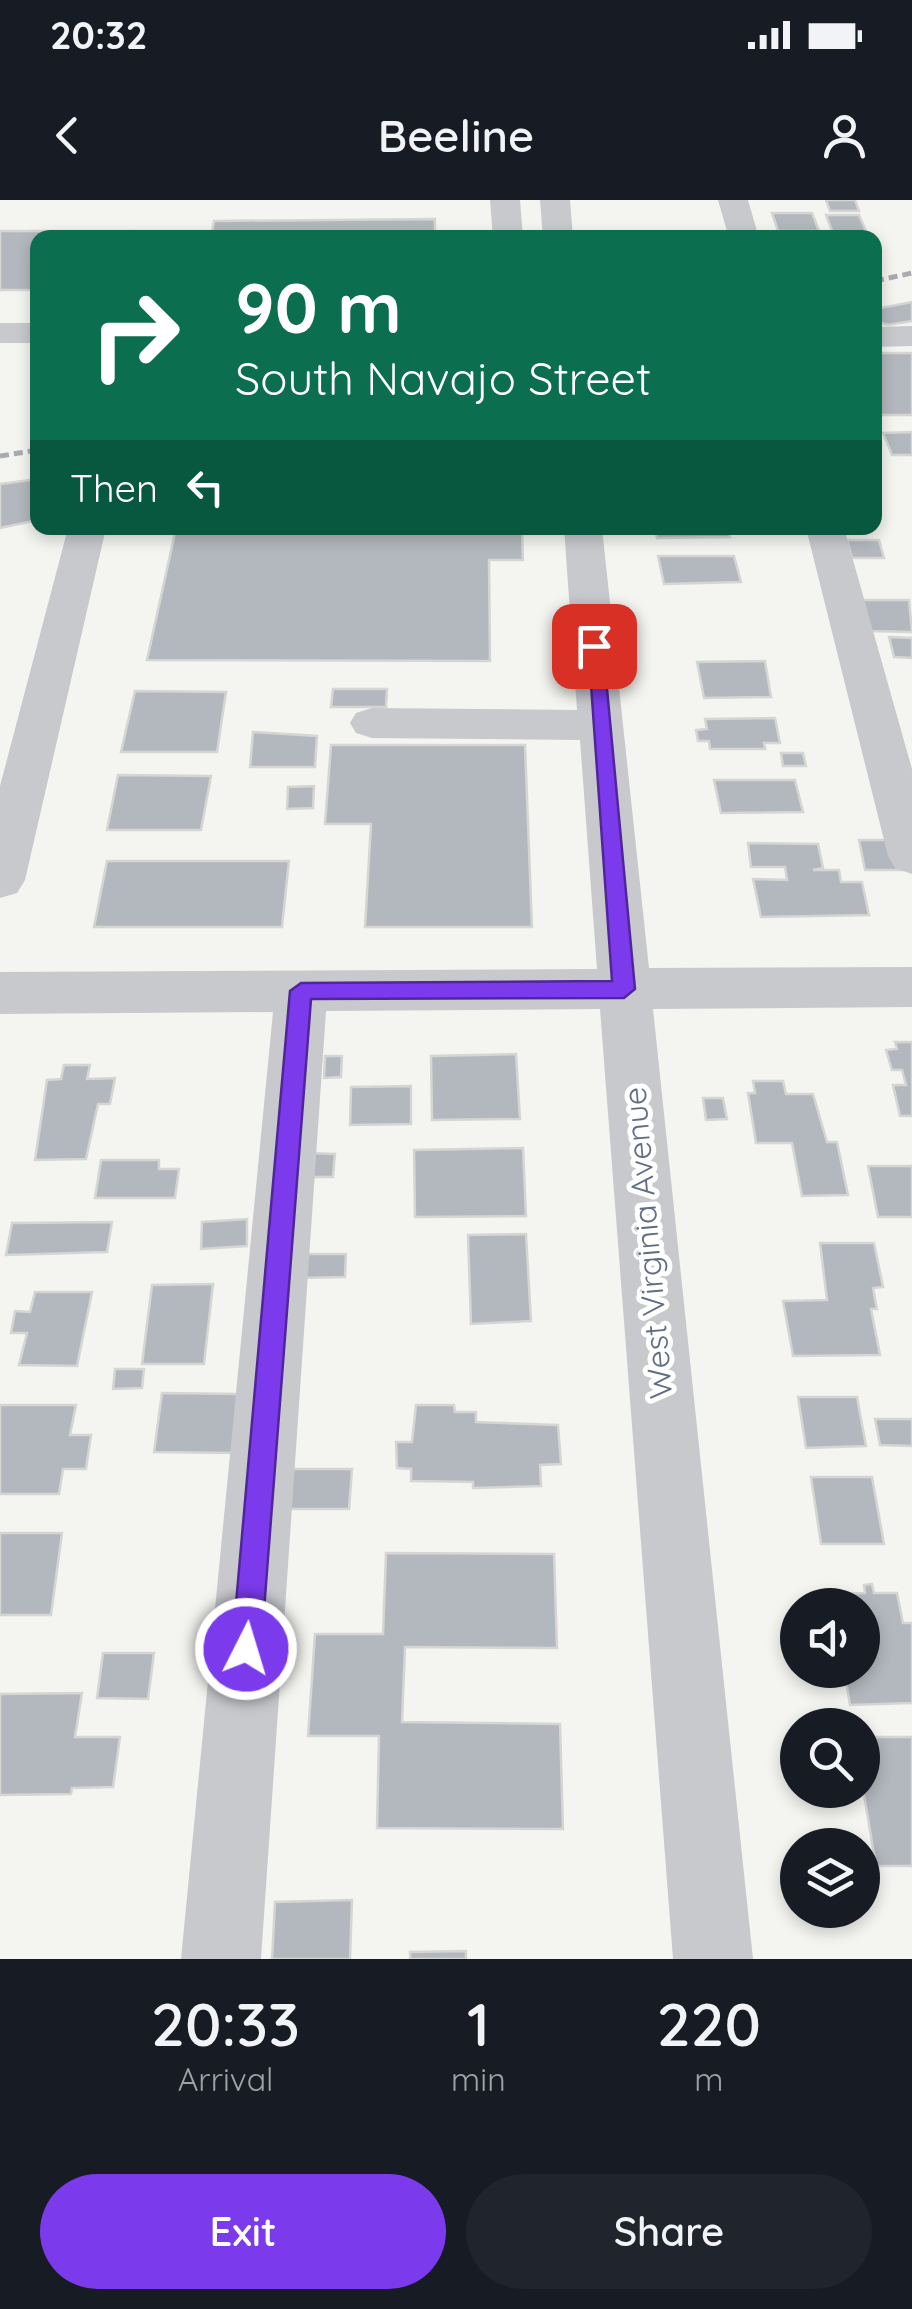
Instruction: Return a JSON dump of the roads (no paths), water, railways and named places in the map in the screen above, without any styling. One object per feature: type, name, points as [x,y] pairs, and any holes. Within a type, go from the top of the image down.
[{"type":"street","points":[[505,200],[507,230]]},
{"type":"street","points":[[555,200],[557,230]]},
{"type":"street","points":[[734,200],[742,230]]},
{"type":"street","points":[[0,333],[30,333]]},
{"type":"street","points":[[882,336],[912,336]]},
{"type":"street","points":[[0,880],[86,535]]},
{"type":"street","name":"West Virginia Avenue","points":[[585,535],[713,1959]]},
{"type":"street","points":[[827,535],[912,856]]},
{"type":"street","points":[[0,690],[50,690]]},
{"type":"street","points":[[372,723],[601,725]]},
{"type":"street","points":[[0,993],[912,986]]},
{"type":"street","points":[[221,1959],[301,991]]},
{"type":"railway","points":[[882,279],[912,273]]},
{"type":"railway","points":[[0,456],[30,451]]}]
